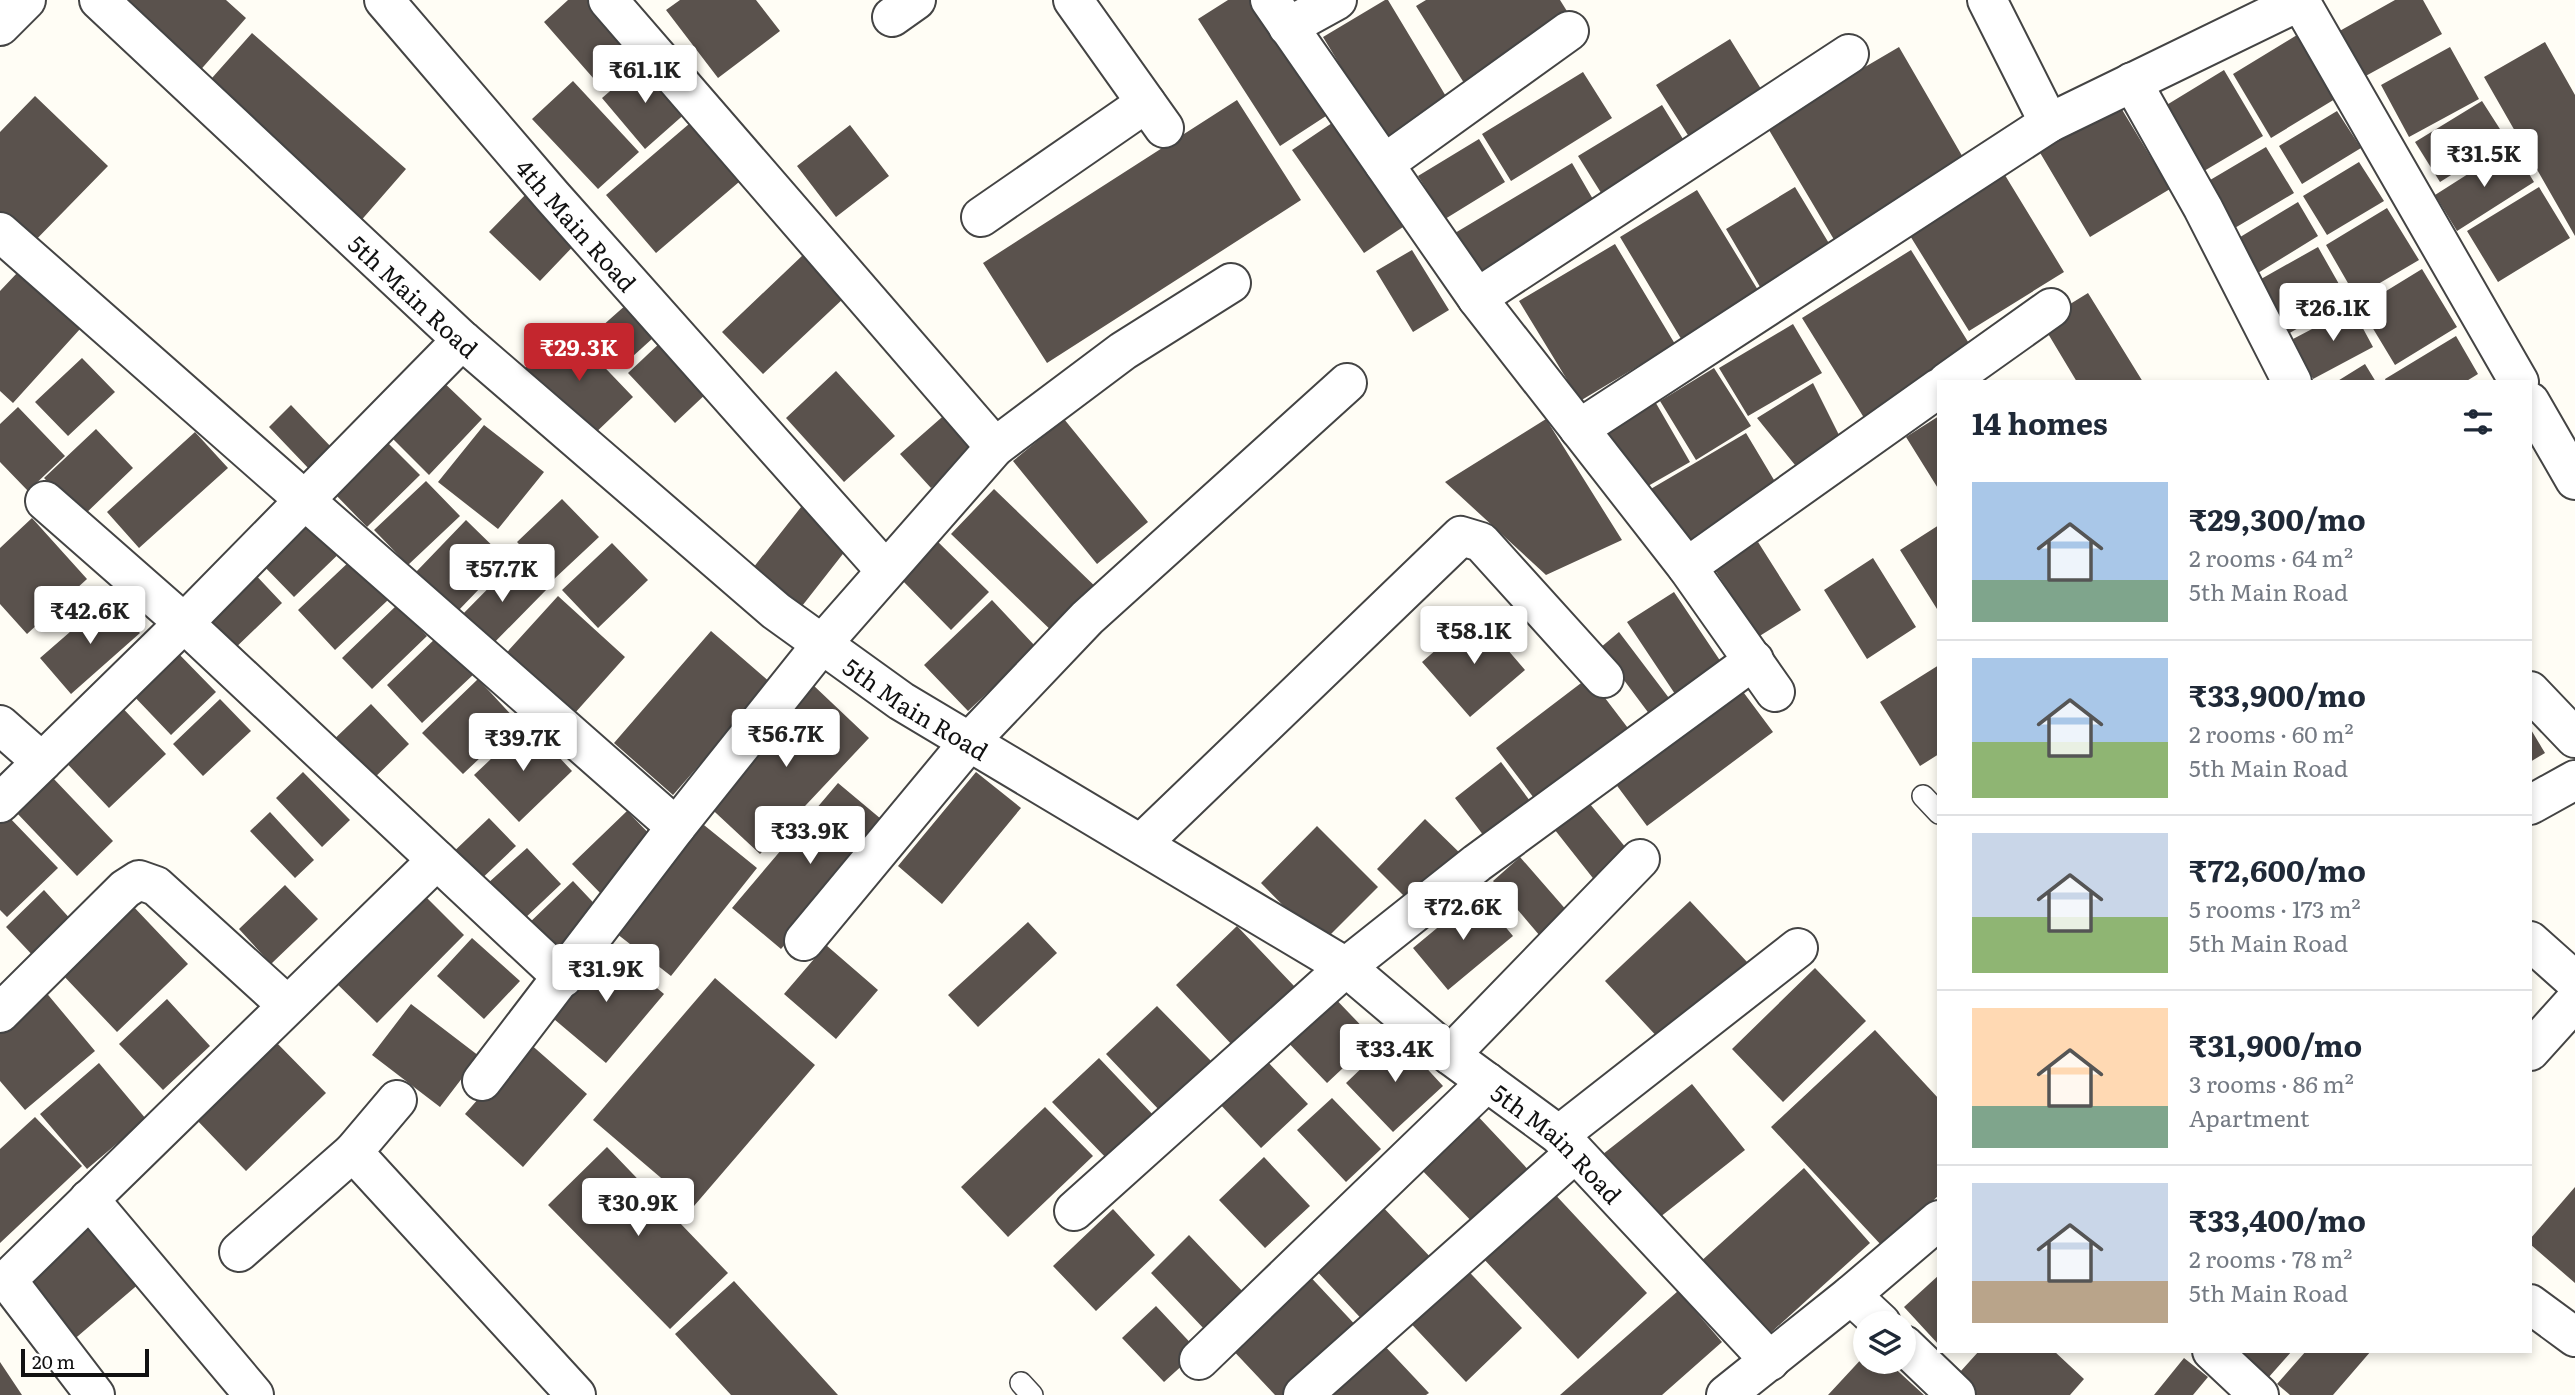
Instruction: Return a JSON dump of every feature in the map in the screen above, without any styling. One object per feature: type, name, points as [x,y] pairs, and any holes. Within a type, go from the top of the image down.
[{"type":"street","points":[[0,26],[26,0]]},
{"type":"street","name":"5th Main Road","points":[[99,0],[462,340],[776,611],[901,701],[1346,967],[1450,1055],[1567,1144],[1770,1361]]},
{"type":"street","name":"4th Main Road","points":[[384,0],[552,196],[885,570]]},
{"type":"street","points":[[608,0],[995,447]]},
{"type":"street","points":[[981,217],[1155,115],[1073,0]]},
{"type":"street","points":[[1337,0],[1279,13],[1477,298],[1686,567],[1775,692]]},
{"type":"street","points":[[1987,0],[2049,123]]},
{"type":"street","points":[[1579,429],[2049,123],[2301,0],[2518,380]]},
{"type":"street","points":[[1384,164],[1569,31]]},
{"type":"street","points":[[1477,298],[1849,54]]},
{"type":"street","points":[[2132,82],[2203,208],[2291,380]]},
{"type":"street","points":[[5,248],[305,500],[677,827]]},
{"type":"street","points":[[482,1081],[822,644],[995,447],[1123,351],[1231,283]]},
{"type":"street","points":[[1950,380],[2051,308]]},
{"type":"street","points":[[0,803],[184,623],[462,340]]},
{"type":"street","points":[[804,941],[970,741],[1087,618],[1347,383]]},
{"type":"street","points":[[1686,567],[1937,388]]},
{"type":"street","points":[[2532,405],[2575,480]]},
{"type":"street","points":[[45,501],[184,623],[562,978]]},
{"type":"street","points":[[1142,843],[1461,536],[1481,542],[1604,678]]},
{"type":"street","points":[[1074,1211],[1346,967],[1477,863],[1754,660]]},
{"type":"street","points":[[2532,693],[2575,738]]},
{"type":"street","points":[[0,725],[42,762]]},
{"type":"street","points":[[2532,804],[2575,780]]},
{"type":"street","points":[[1450,1055],[1640,859]]},
{"type":"street","points":[[95,1395],[7,1280],[437,860]]},
{"type":"street","points":[[0,1013],[125,889],[139,880],[156,886],[287,1005]]},
{"type":"street","points":[[2532,943],[2575,981]]},
{"type":"street","points":[[1303,1395],[1567,1144],[1798,948]]},
{"type":"street","points":[[2532,1049],[2575,1001]]},
{"type":"street","points":[[1199,1360],[1487,1083]]},
{"type":"street","points":[[239,1252],[353,1152],[397,1100]]},
{"type":"street","points":[[353,1152],[576,1395]]},
{"type":"street","points":[[89,1199],[254,1395]]},
{"type":"street","points":[[1726,1395],[1937,1222]]},
{"type":"street","points":[[1851,1295],[1868,1311]]},
{"type":"street","points":[[2532,1305],[2575,1337]]},
{"type":"street","points":[[2214,1353],[2259,1395]]},
{"type":"street","points":[[1916,1357],[1956,1395]]},
{"type":"lane","points":[[1923,796],[1937,811]]},
{"type":"building","points":[[113,0],[226,0],[246,18],[197,74]]},
{"type":"building","points":[[568,0],[592,0],[639,53],[601,87],[544,22]]},
{"type":"building","points":[[680,0],[756,0],[780,31],[718,78],[666,10]]},
{"type":"building","points":[[1228,0],[1251,0],[1326,116],[1280,146],[1198,19]]},
{"type":"building","points":[[1388,0],[1453,108],[1389,146],[1323,37]]},
{"type":"building","points":[[1426,0],[1560,0],[1570,16],[1464,83],[1416,6]]},
{"type":"building","points":[[2395,0],[2423,0],[2442,34],[2362,78],[2336,33]]},
{"type":"building","points":[[252,33],[406,169],[358,224],[204,87]]},
{"type":"building","points":[[2297,35],[2335,99],[2271,138],[2233,74]]},
{"type":"building","points":[[1730,39],[1766,97],[1693,143],[1656,85]]},
{"type":"building","points":[[2545,42],[2575,95],[2575,236],[2484,77]]},
{"type":"building","points":[[1899,47],[1968,166],[1836,243],[1766,125]]},
{"type":"building","points":[[2450,47],[2479,99],[2409,137],[2381,85]]},
{"type":"building","points":[[645,61],[688,111],[645,149],[602,98]]},
{"type":"building","points":[[2224,70],[2263,136],[2199,174],[2160,109]]},
{"type":"building","points":[[1583,72],[1612,118],[1511,181],[1482,134]]},
{"type":"building","points":[[573,81],[639,152],[598,189],[532,119]]},
{"type":"building","points":[[35,96],[108,166],[25,251],[0,227],[0,132]]},
{"type":"building","points":[[1237,100],[1301,200],[1047,363],[983,263]]},
{"type":"building","points":[[2482,101],[2507,140],[2440,182],[2415,142]]},
{"type":"building","points":[[2118,103],[2170,189],[2090,237],[2039,151]]},
{"type":"building","points":[[1662,105],[1691,152],[1608,204],[1578,156]]},
{"type":"building","points":[[2337,111],[2361,148],[2302,184],[2279,146]]},
{"type":"building","points":[[696,118],[746,176],[656,253],[606,195]]},
{"type":"building","points":[[1332,123],[1403,227],[1364,253],[1292,150]]},
{"type":"building","points":[[850,125],[889,176],[836,217],[797,166]]},
{"type":"building","points":[[1479,139],[1505,182],[1445,219],[1418,176]]},
{"type":"building","points":[[2512,146],[2534,182],[2457,231],[2435,195]]},
{"type":"building","points":[[2266,147],[2294,193],[2228,232],[2200,186]]},
{"type":"building","points":[[2359,162],[2384,201],[2327,235],[2303,196]]},
{"type":"building","points":[[1572,163],[1601,213],[1484,283],[1455,233]]},
{"type":"building","points":[[2000,167],[2064,272],[1969,331],[1904,226]]},
{"type":"building","points":[[1795,187],[1833,250],[1763,292],[1726,229]]},
{"type":"building","points":[[2539,187],[2570,238],[2498,282],[2467,231]]},
{"type":"building","points":[[532,188],[582,237],[540,281],[489,232]]},
{"type":"building","points":[[1697,190],[1761,295],[1683,342],[1620,237]]},
{"type":"building","points":[[2298,202],[2318,236],[2253,276],[2232,242]]},
{"type":"building","points":[[2387,208],[2419,260],[2356,297],[2326,245]]},
{"type":"building","points":[[1615,244],[1675,344],[1580,401],[1519,301]]},
{"type":"building","points":[[2318,247],[2348,300],[2284,336],[2254,283]]},
{"type":"building","points":[[1412,250],[1449,310],[1413,332],[1376,271]]},
{"type":"building","points":[[1911,250],[1975,353],[1866,421],[1802,318]]},
{"type":"building","points":[[804,254],[845,297],[763,374],[722,332]]},
{"type":"building","points":[[2422,269],[2457,327],[2395,365],[2360,307]]},
{"type":"building","points":[[18,272],[80,329],[13,403],[0,391],[0,291]]},
{"type":"building","points":[[2088,293],[2142,380],[2076,380],[2041,322]]},
{"type":"building","points":[[636,296],[664,328],[621,367],[592,335]]},
{"type":"building","points":[[2352,308],[2373,347],[2313,379],[2293,339]]},
{"type":"building","points":[[1793,324],[1822,373],[1748,416],[1719,368]]},
{"type":"building","points":[[567,328],[633,397],[590,438],[525,368]]},
{"type":"building","points":[[2456,336],[2478,374],[2468,380],[2385,379]]},
{"type":"building","points":[[662,341],[709,391],[675,423],[628,373]]},
{"type":"building","points":[[82,358],[115,392],[68,436],[35,402]]},
{"type":"building","points":[[2365,364],[2375,380],[2339,380]]},
{"type":"building","points":[[1714,368],[1751,426],[1696,460],[1660,401]]},
{"type":"building","points":[[836,371],[895,436],[844,482],[786,418]]},
{"type":"building","points":[[439,378],[482,419],[429,475],[386,432]]},
{"type":"building","points":[[1813,383],[1840,437],[1795,465],[1757,418]]},
{"type":"building","points":[[1653,398],[1690,462],[1634,494],[1597,431]]},
{"type":"building","points":[[291,405],[333,449],[310,470],[269,427]]},
{"type":"building","points":[[18,407],[65,456],[28,491],[0,462],[0,424]]},
{"type":"building","points":[[949,411],[980,446],[931,488],[900,454]]},
{"type":"building","points":[[1937,417],[1937,487],[1906,437]]},
{"type":"building","points":[[1064,419],[1148,522],[1097,564],[1013,461]]},
{"type":"building","points":[[1546,419],[1622,540],[1546,575],[1445,482]]},
{"type":"building","points":[[484,425],[544,472],[498,529],[438,482]]},
{"type":"building","points":[[96,429],[133,468],[82,517],[44,478]]},
{"type":"building","points":[[195,432],[228,468],[139,548],[107,512]]},
{"type":"building","points":[[1746,433],[1783,495],[1687,553],[1649,490]]},
{"type":"building","points":[[384,439],[420,475],[367,527],[332,491]]},
{"type":"building","points":[[426,481],[460,516],[408,565],[374,530]]},
{"type":"building","points":[[994,489],[1100,591],[1057,636],[951,534]]},
{"type":"building","points":[[562,499],[599,537],[553,580],[517,542]]},
{"type":"building","points":[[805,502],[853,541],[795,615],[746,577]]},
{"type":"building","points":[[315,510],[349,544],[294,597],[260,562]]},
{"type":"building","points":[[32,518],[87,579],[27,634],[0,604],[0,548]]},
{"type":"building","points":[[466,520],[507,560],[457,612],[416,572]]},
{"type":"building","points":[[1937,526],[1937,609],[1900,550]]},
{"type":"building","points":[[935,539],[989,592],[951,630],[898,576]]},
{"type":"building","points":[[1758,542],[1801,610],[1758,637],[1715,570]]},
{"type":"building","points":[[612,543],[648,580],[598,628],[562,590]]},
{"type":"building","points":[[518,558],[548,588],[487,650],[457,620]]},
{"type":"building","points":[[1873,558],[1916,627],[1867,659],[1824,590]]},
{"type":"building","points":[[351,560],[388,600],[335,650],[298,610]]},
{"type":"building","points":[[252,571],[282,603],[229,654],[198,622]]},
{"type":"building","points":[[1674,592],[1727,671],[1681,703],[1627,622]]},
{"type":"building","points":[[558,596],[625,657],[566,723],[499,661]]},
{"type":"building","points":[[109,598],[140,633],[71,694],[40,658]]},
{"type":"building","points":[[992,600],[1036,647],[968,711],[924,665]]},
{"type":"building","points":[[397,605],[427,636],[372,689],[342,658]]},
{"type":"building","points":[[1477,614],[1525,670],[1470,717],[1422,662]]},
{"type":"building","points":[[711,631],[771,683],[673,795],[614,743]]},
{"type":"building","points":[[1619,632],[1675,706],[1653,719],[1600,648]]},
{"type":"building","points":[[439,635],[475,673],[422,723],[387,685]]},
{"type":"building","points":[[174,649],[216,692],[171,735],[130,692]]},
{"type":"building","points":[[1937,666],[1937,755],[1920,766],[1880,702]]},
{"type":"building","points":[[1589,677],[1634,736],[1540,806],[1496,748]]},
{"type":"building","points":[[478,679],[518,722],[463,774],[422,733]]},
{"type":"building","points":[[812,684],[869,738],[760,854],[702,800]]},
{"type":"building","points":[[1738,685],[1773,732],[1647,826],[1612,779]]},
{"type":"building","points":[[220,699],[251,731],[203,776],[173,744]]},
{"type":"building","points":[[116,701],[166,754],[109,808],[59,755]]},
{"type":"building","points":[[371,704],[409,744],[365,787],[327,746]]},
{"type":"building","points":[[528,724],[572,771],[519,822],[474,775]]},
{"type":"building","points":[[2532,731],[2545,753],[2532,761]]},
{"type":"building","points":[[1501,762],[1536,809],[1490,844],[1455,798]]},
{"type":"building","points":[[303,772],[350,820],[322,847],[276,798]]},
{"type":"building","points":[[976,772],[1021,808],[942,904],[898,866]]},
{"type":"building","points":[[52,777],[113,841],[77,876],[15,811]]},
{"type":"building","points":[[838,783],[887,824],[781,949],[732,908]]},
{"type":"building","points":[[1585,798],[1631,854],[1596,882],[1551,825]]},
{"type":"building","points":[[627,811],[660,845],[605,898],[572,864]]},
{"type":"building","points":[[270,812],[314,860],[295,878],[250,831]]},
{"type":"building","points":[[7,815],[58,868],[7,917],[0,910],[0,822]]},
{"type":"building","points":[[489,818],[516,846],[474,886],[447,858]]},
{"type":"building","points":[[1425,819],[1465,858],[1416,908],[1377,869]]},
{"type":"building","points":[[699,821],[757,868],[671,976],[612,930]]},
{"type":"building","points":[[1317,826],[1378,887],[1321,944],[1261,883]]},
{"type":"building","points":[[527,848],[561,884],[522,921],[487,884]]},
{"type":"building","points":[[1520,857],[1568,912],[1540,936],[1493,881]]},
{"type":"building","points":[[573,881],[605,915],[558,960],[526,926]]},
{"type":"building","points":[[285,885],[318,919],[271,964],[239,929]]},
{"type":"building","points":[[417,888],[464,935],[377,1023],[329,976]]},
{"type":"building","points":[[44,890],[74,923],[36,959],[6,927]]},
{"type":"building","points":[[1478,894],[1513,936],[1448,990],[1413,948]]},
{"type":"building","points":[[1690,901],[1748,963],[1663,1043],[1605,981]]},
{"type":"building","points":[[131,904],[188,964],[117,1032],[60,972]]},
{"type":"building","points":[[1028,922],[1057,953],[978,1027],[948,995]]},
{"type":"building","points":[[1237,926],[1295,987],[1233,1046],[1176,985]]},
{"type":"building","points":[[472,938],[520,981],[484,1019],[437,976]]},
{"type":"building","points":[[606,945],[664,994],[606,1063],[548,1014]]},
{"type":"building","points":[[826,945],[878,990],[836,1039],[784,994]]},
{"type":"building","points":[[1815,968],[1866,1021],[1783,1102],[1732,1049]]},
{"type":"building","points":[[715,978],[815,1065],[694,1206],[593,1120]]},
{"type":"building","points":[[44,990],[95,1051],[25,1110],[0,1081],[0,1027]]},
{"type":"building","points":[[1327,990],[1374,1039],[1327,1083],[1280,1034]]},
{"type":"building","points":[[167,999],[210,1046],[163,1090],[119,1044]]},
{"type":"building","points":[[411,1004],[479,1056],[440,1107],[372,1055]]},
{"type":"building","points":[[1157,1006],[1214,1064],[1162,1113],[1106,1054]]},
{"type":"building","points":[[1875,1030],[1937,1097],[1937,1197],[1883,1247],[1771,1127]]},
{"type":"building","points":[[1396,1035],[1443,1086],[1393,1132],[1346,1083]]},
{"type":"building","points":[[272,1038],[326,1093],[246,1171],[193,1116]]},
{"type":"building","points":[[528,1042],[587,1094],[523,1167],[465,1114]]},
{"type":"building","points":[[1099,1058],[1156,1118],[1110,1162],[1052,1102]]},
{"type":"building","points":[[1264,1058],[1308,1104],[1261,1148],[1218,1102]]},
{"type":"building","points":[[99,1063],[146,1119],[87,1169],[40,1114]]},
{"type":"building","points":[[1692,1084],[1745,1150],[1650,1225],[1598,1158]]},
{"type":"building","points":[[1332,1098],[1381,1149],[1346,1182],[1297,1130]]},
{"type":"building","points":[[1045,1107],[1093,1156],[1008,1237],[961,1187]]},
{"type":"building","points":[[1472,1110],[1537,1179],[1481,1231],[1416,1164]]},
{"type":"building","points":[[35,1117],[82,1166],[0,1243],[0,1149]]},
{"type":"building","points":[[607,1147],[728,1273],[670,1329],[548,1205]]},
{"type":"building","points":[[1264,1157],[1310,1206],[1265,1248],[1219,1200]]},
{"type":"building","points":[[1804,1168],[1870,1243],[1766,1337],[1699,1263]]},
{"type":"building","points":[[2575,1187],[2575,1283],[2532,1246],[2532,1237]]},
{"type":"building","points":[[1550,1189],[1647,1293],[1578,1359],[1480,1255]]},
{"type":"building","points":[[1380,1204],[1435,1262],[1369,1327],[1313,1267]]},
{"type":"building","points":[[1113,1209],[1155,1255],[1096,1311],[1053,1266]]},
{"type":"building","points":[[89,1221],[141,1282],[71,1342],[19,1281]]},
{"type":"building","points":[[1189,1235],[1246,1295],[1207,1332],[1151,1273]]},
{"type":"building","points":[[1458,1260],[1522,1328],[1466,1382],[1402,1314]]},
{"type":"building","points":[[1304,1270],[1361,1331],[1293,1395],[1275,1395],[1227,1344]]},
{"type":"building","points":[[1937,1277],[1937,1343],[1916,1320],[1916,1311],[1908,1311],[1904,1307]]},
{"type":"building","points":[[734,1281],[838,1395],[731,1395],[675,1334]]},
{"type":"building","points":[[1678,1291],[1722,1342],[1662,1395],[1560,1395]]},
{"type":"building","points":[[1156,1306],[1198,1351],[1164,1382],[1122,1338]]},
{"type":"building","points":[[1381,1342],[1429,1393],[1325,1395]]},
{"type":"building","points":[[1977,1353],[2056,1353],[2084,1379],[2070,1395],[1965,1395],[1951,1382]]},
{"type":"building","points":[[2240,1353],[2290,1353],[2268,1378]]},
{"type":"building","points":[[2304,1353],[2369,1353],[2333,1395],[2290,1395],[2277,1384]]},
{"type":"building","points":[[2184,1358],[2208,1377],[2193,1395],[2154,1395]]},
{"type":"building","points":[[0,1362],[22,1395],[0,1395]]},
{"type":"building","points":[[1853,1368],[1853,1374],[1901,1374],[1924,1395],[1828,1395]]}]
